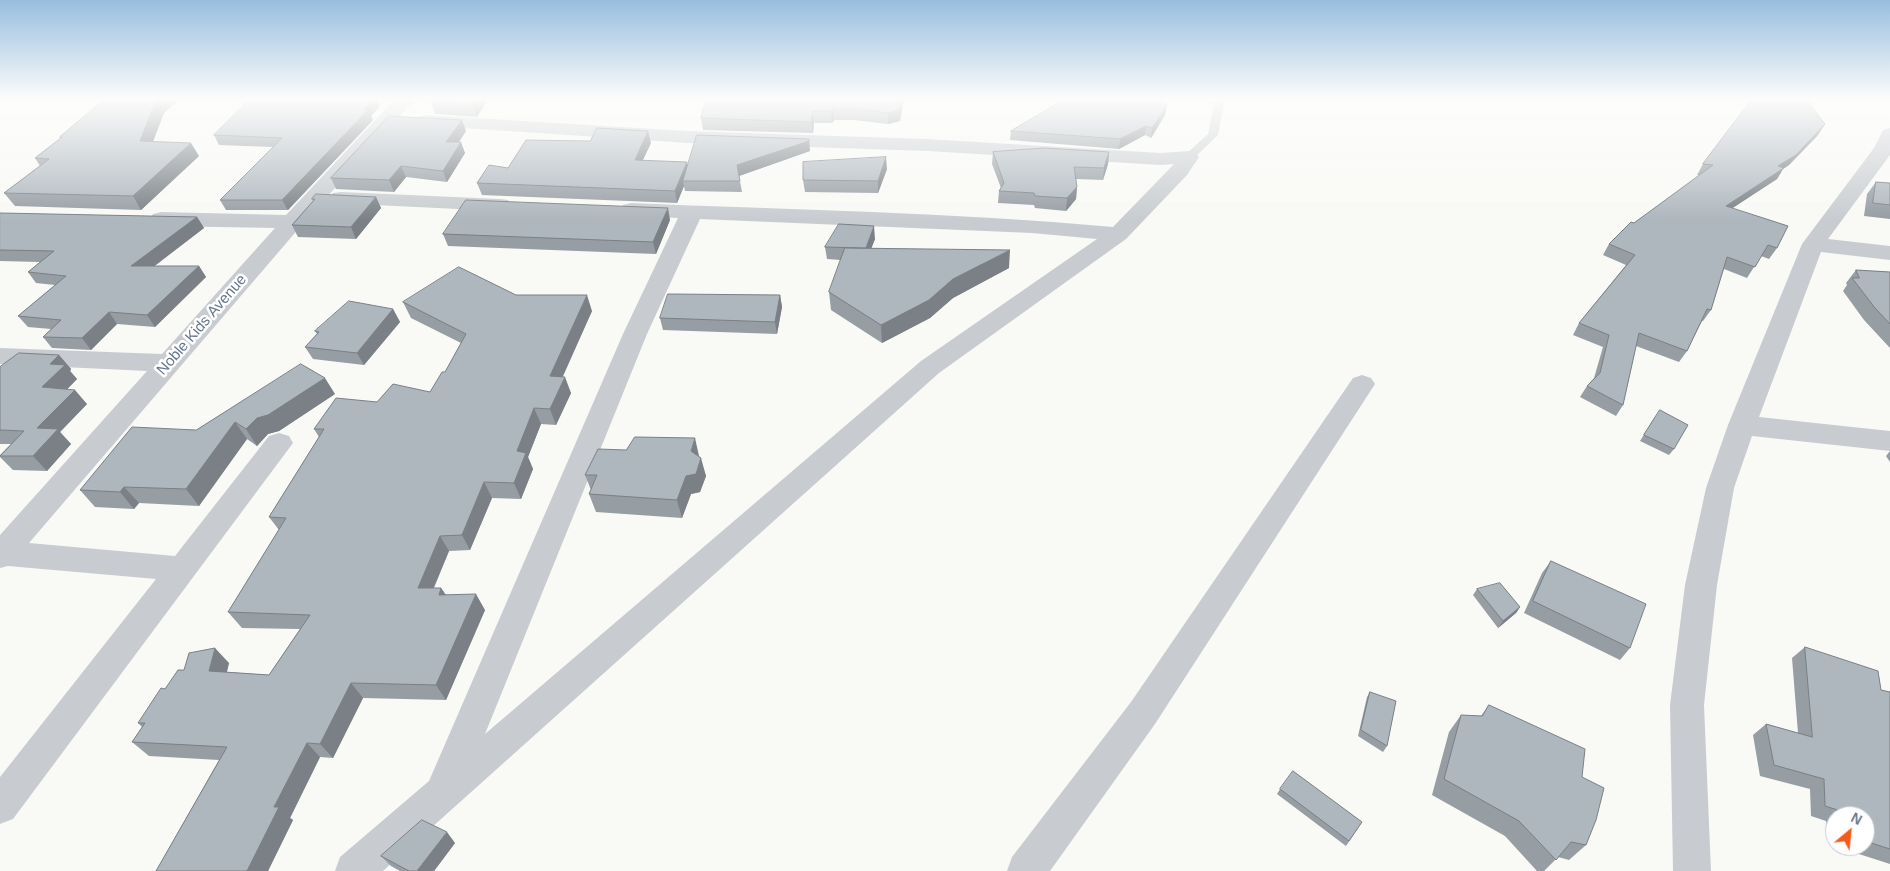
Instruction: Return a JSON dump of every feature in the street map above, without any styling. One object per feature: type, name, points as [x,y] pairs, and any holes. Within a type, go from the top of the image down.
[{"type":"street","name":"Noble Kids Avenue","points":[[1,554],[314,197],[369,139]]},
{"type":"street","points":[[735,139],[946,146],[1162,159],[1190,157]]},
{"type":"street","points":[[1692,871],[1687,705],[1701,585],[1720,488],[1742,425],[1812,244],[1884,149],[1888,139]]},
{"type":"street","points":[[354,871],[930,367],[1118,234],[1180,171],[1190,157]]},
{"type":"street","points":[[314,197],[523,206]]},
{"type":"street","points":[[613,209],[1032,226],[1118,234]]},
{"type":"street","points":[[442,794],[635,334],[692,212]]},
{"type":"street","points":[[144,219],[292,222]]},
{"type":"street","points":[[1812,244],[1890,253]]},
{"type":"street","points":[[0,356],[168,364]]},
{"type":"street","points":[[1026,871],[1143,713],[1362,384]]},
{"type":"street","points":[[1742,425],[1890,441]]},
{"type":"street","points":[[0,806],[279,444]]},
{"type":"street","points":[[1,554],[183,569]]},
{"type":"lane","points":[[1190,157],[1209,139]]},
{"type":"building","points":[[60,139],[141,139],[140,141],[191,143],[133,196],[4,193],[49,159],[35,158]]},
{"type":"building","points":[[281,139],[341,139],[282,200],[220,200]]},
{"type":"building","points":[[368,139],[448,139],[446,142],[461,142],[443,171],[401,166],[389,180],[331,178]]},
{"type":"building","points":[[591,139],[645,139],[635,160],[687,162],[675,191],[477,183],[489,165],[508,168],[526,140],[590,141]]},
{"type":"building","points":[[696,139],[809,139],[809,141],[737,165],[740,181],[683,181]]},
{"type":"building","points":[[1722,139],[1811,139],[1796,155],[1778,166],[1784,168],[1726,206],[1788,226],[1777,248],[1768,245],[1755,267],[1727,257],[1711,310],[1707,309],[1687,351],[1639,333],[1623,405],[1587,386],[1600,373],[1609,335],[1579,323],[1635,255],[1609,244],[1631,222],[1634,223],[1713,165],[1703,164]]},
{"type":"building","points":[[1045,148],[1109,152],[1104,168],[1074,167],[1077,187],[1067,198],[1035,196],[1034,193],[999,191],[1004,183],[993,152]]},
{"type":"building","points":[[886,157],[878,181],[803,180],[803,162]]},
{"type":"building","points":[[1876,182],[1890,183],[1890,205],[1873,203]]},
{"type":"building","points":[[316,194],[376,197],[351,227],[292,225],[315,199],[312,199]]},
{"type":"building","points":[[466,200],[668,208],[653,242],[443,234]]},
{"type":"building","points":[[0,213],[197,217],[131,266],[199,266],[147,315],[109,312],[82,338],[43,337],[61,320],[18,316],[66,276],[28,272],[54,251],[0,250]]},
{"type":"building","points":[[839,224],[874,226],[866,248],[825,247]]},
{"type":"building","points":[[845,248],[1010,250],[953,279],[929,300],[881,325],[829,292]]},
{"type":"building","points":[[459,267],[516,295],[587,295],[550,376],[565,377],[550,409],[534,408],[517,451],[526,453],[514,483],[484,482],[462,535],[440,536],[418,588],[441,588],[439,595],[476,594],[436,685],[351,683],[320,744],[307,743],[274,807],[279,807],[247,871],[156,871],[227,747],[132,742],[145,723],[138,723],[161,688],[165,689],[178,670],[184,670],[189,653],[215,648],[209,671],[269,675],[310,615],[228,612],[286,518],[269,517],[324,429],[314,429],[336,398],[377,402],[393,384],[430,392],[442,372],[445,372],[466,334],[403,302]]},
{"type":"building","points":[[1856,270],[1890,272],[1890,324],[1852,278],[1859,278]]},
{"type":"building","points":[[668,294],[780,295],[775,322],[660,318]]},
{"type":"building","points":[[349,301],[393,309],[357,353],[305,347],[319,332],[315,331]]},
{"type":"building","points":[[19,353],[59,355],[50,364],[65,365],[42,387],[75,390],[37,428],[58,429],[33,456],[0,456],[24,431],[0,430],[0,367]]},
{"type":"building","points":[[301,364],[325,378],[268,415],[257,418],[246,429],[235,422],[186,489],[124,487],[120,492],[80,490],[132,427],[196,430]]},
{"type":"building","points":[[1660,410],[1688,425],[1674,449],[1644,435]]},
{"type":"building","points":[[635,437],[695,438],[691,451],[701,458],[696,474],[686,476],[677,500],[589,494],[597,475],[585,475],[598,449],[626,450]]},
{"type":"building","points":[[1551,561],[1646,604],[1630,648],[1533,601]]},
{"type":"building","points":[[1500,583],[1520,607],[1503,621],[1477,589]]},
{"type":"building","points":[[1805,647],[1878,671],[1881,690],[1890,692],[1890,849],[1875,844],[1875,806],[1825,806],[1824,779],[1774,765],[1766,724],[1812,737]]},
{"type":"building","points":[[1370,692],[1396,701],[1387,746],[1361,730]]},
{"type":"building","points":[[1489,705],[1585,749],[1582,777],[1604,788],[1596,820],[1586,845],[1571,842],[1556,860],[1519,821],[1444,779],[1461,715],[1482,716]]},
{"type":"building","points":[[1293,771],[1362,822],[1349,841],[1280,789]]},
{"type":"building","points":[[422,820],[447,832],[417,871],[409,871],[381,856]]}]
